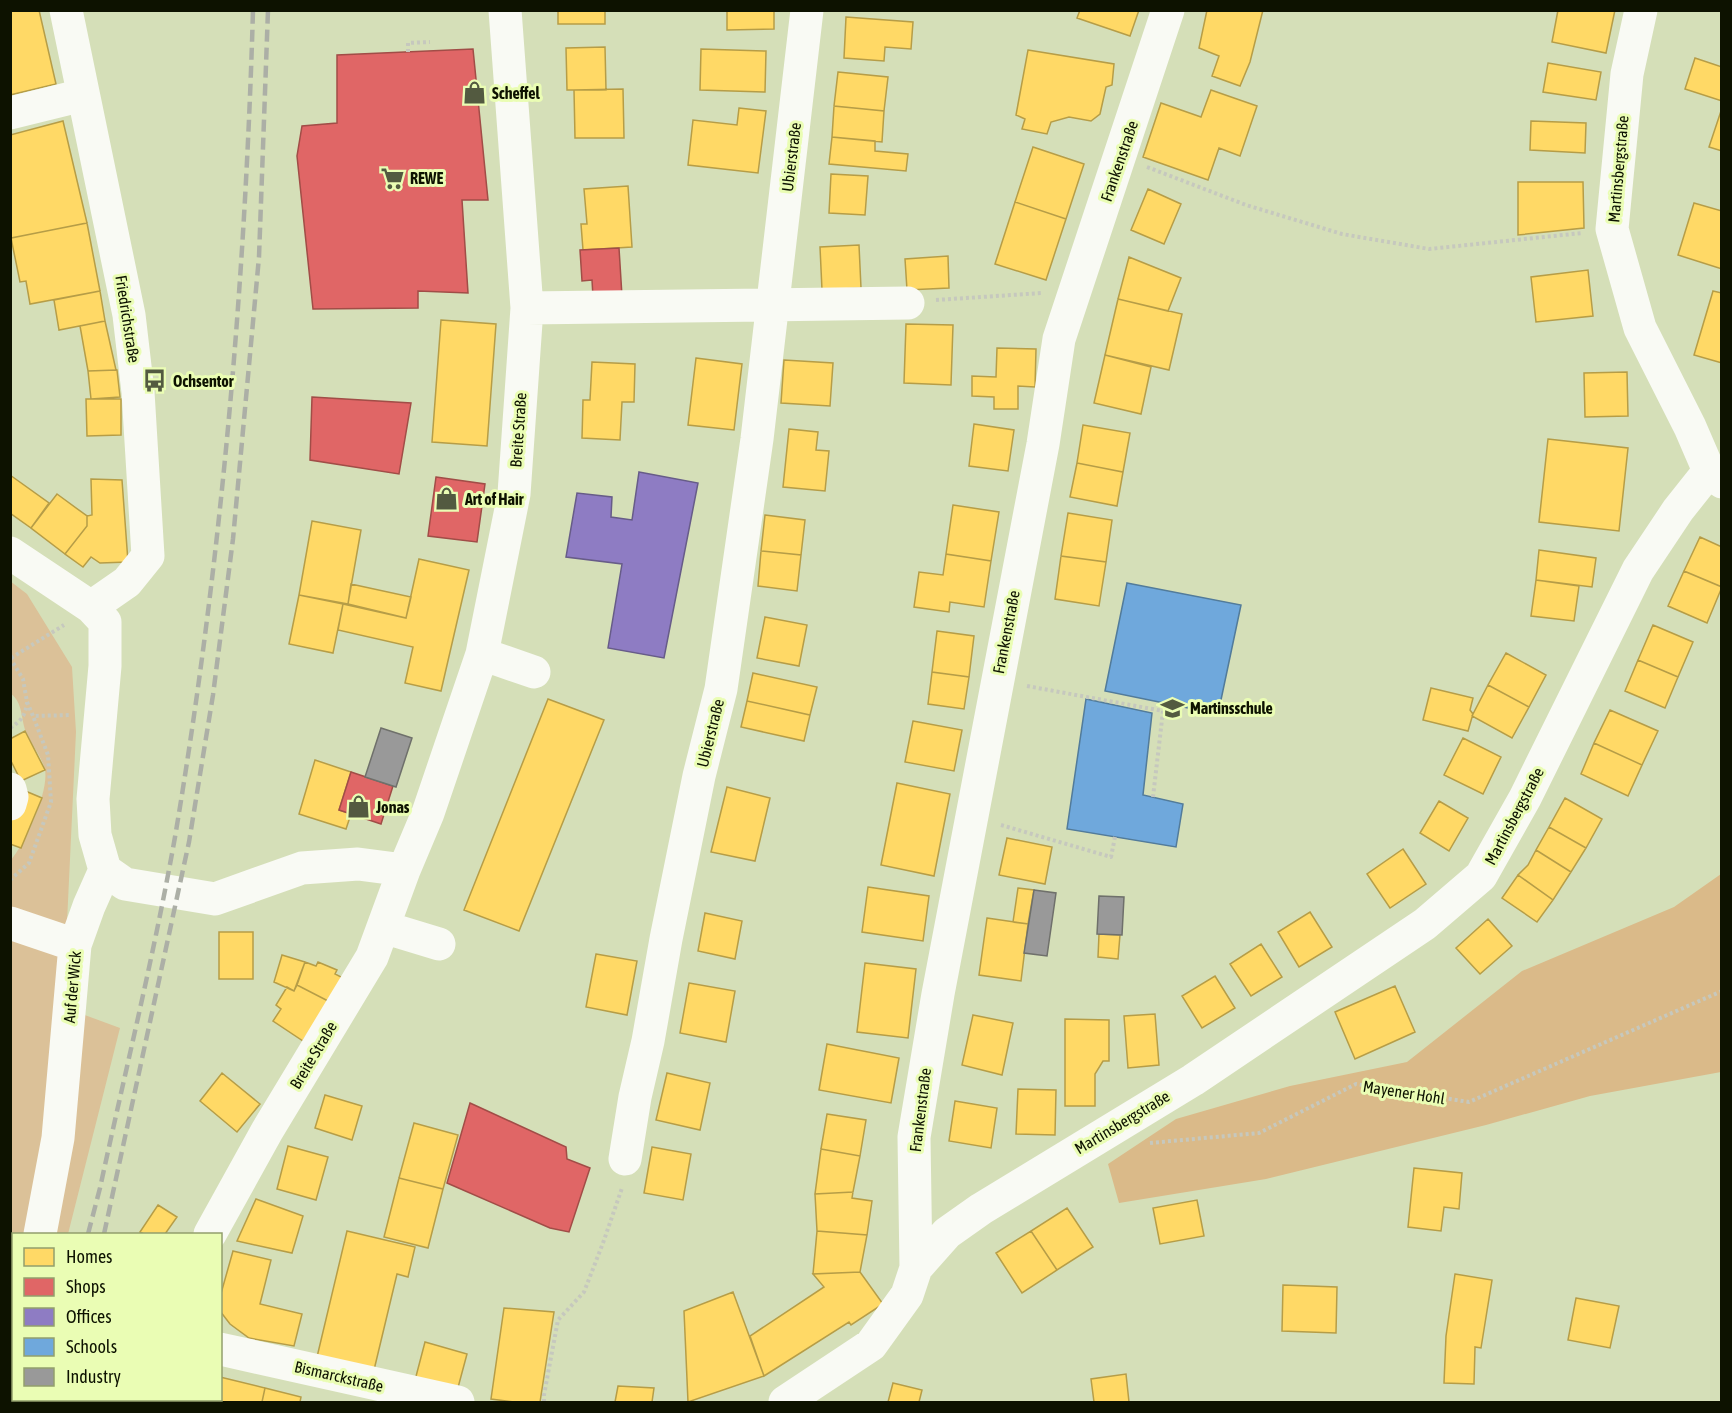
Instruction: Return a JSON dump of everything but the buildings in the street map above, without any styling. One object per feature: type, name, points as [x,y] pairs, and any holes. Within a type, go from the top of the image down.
[{"type":"street","name":"Friedrichstraße","points":[[66,10],[129,315],[138,392],[148,556],[127,582],[91,607]]},
{"type":"street","name":"Breite Straße","points":[[211,1233],[267,1131],[372,957],[428,813],[482,654],[514,494],[527,308],[506,10]]},
{"type":"street","name":"Ubierstraße","points":[[625,1160],[668,927],[699,776],[721,689],[774,303],[807,10]]},
{"type":"street","name":"Frankenstraße","points":[[916,1268],[914,1137],[938,994],[1043,444],[1059,339],[1168,10]]},
{"type":"street","name":"Martinsbergstraße","points":[[785,1402],[871,1345],[907,1295],[916,1268],[947,1233],[981,1209],[1193,1080],[1425,924],[1481,876],[1525,798],[1638,570],[1678,510],[1715,476],[1640,328],[1612,229],[1627,74],[1641,10]]},
{"type":"street","points":[[10,113],[83,95]]},
{"type":"street","points":[[527,308],[908,303]]},
{"type":"street","points":[[10,553],[91,607],[105,622],[105,666],[93,799],[95,835],[105,870],[125,884],[215,899],[302,868],[358,864],[404,870]]},
{"type":"street","points":[[482,654],[534,672]]},
{"type":"street","points":[[10,789],[10,804]]},
{"type":"street","name":"Auf der Wick","points":[[40,1233],[58,1138],[75,945],[105,870]]},
{"type":"street","points":[[10,923],[75,945]]},
{"type":"street","points":[[383,927],[439,944]]},
{"type":"street","name":"Bismarckstraße","points":[[222,1349],[458,1402]]},
{"type":"path","points":[[408,52],[408,43],[430,42]]},
{"type":"path","points":[[1144,166],[1246,205],[1342,234],[1429,249],[1584,233]]},
{"type":"path","points":[[944,300],[1011,294]]},
{"type":"path","points":[[91,607],[11,658],[23,679],[27,702],[33,716],[100,714]]},
{"type":"path","points":[[997,681],[1163,711],[1153,797]]},
{"type":"path","points":[[10,728],[20,722],[26,714],[27,702]]},
{"type":"path","points":[[972,816],[1111,856],[1115,837]]},
{"type":"path","name":"Mayener Hohl","points":[[1145,1143],[1259,1133],[1356,1084],[1469,1102],[1722,991]]},
{"type":"path","points":[[544,1402],[558,1320],[584,1292],[622,1186],[625,1160]]},
{"type":"shaded area","points":[[10,581],[27,594],[72,667],[76,732],[63,1007],[120,1028],[68,1233],[12,1233],[12,1311],[10,1310],[11,860],[23,842],[40,804],[45,770],[26,732],[18,702],[11,694]]},
{"type":"shaded area","points":[[1721,874],[1721,1072],[1590,1096],[1486,1125],[1266,1179],[1119,1203],[1108,1164],[1176,1119],[1290,1086],[1407,1062],[1522,971],[1674,907]]},
{"type":"railway","points":[[88,1233],[167,881],[205,632],[218,528],[237,321],[253,10]]},
{"type":"railway","points":[[104,1233],[189,842],[213,695],[233,539],[259,257],[268,10]]},
{"type":"place","name":"Scheffel","points":[[474,93]]},
{"type":"place","name":"REWE","points":[[392,178]]},
{"type":"place","name":"Ochsentor","points":[[155,381]]},
{"type":"place","name":"Art of Hair","points":[[447,499]]},
{"type":"place","name":"Martinsschule","points":[[1172,708]]},
{"type":"place","name":"Jonas","points":[[358,807]]}]
